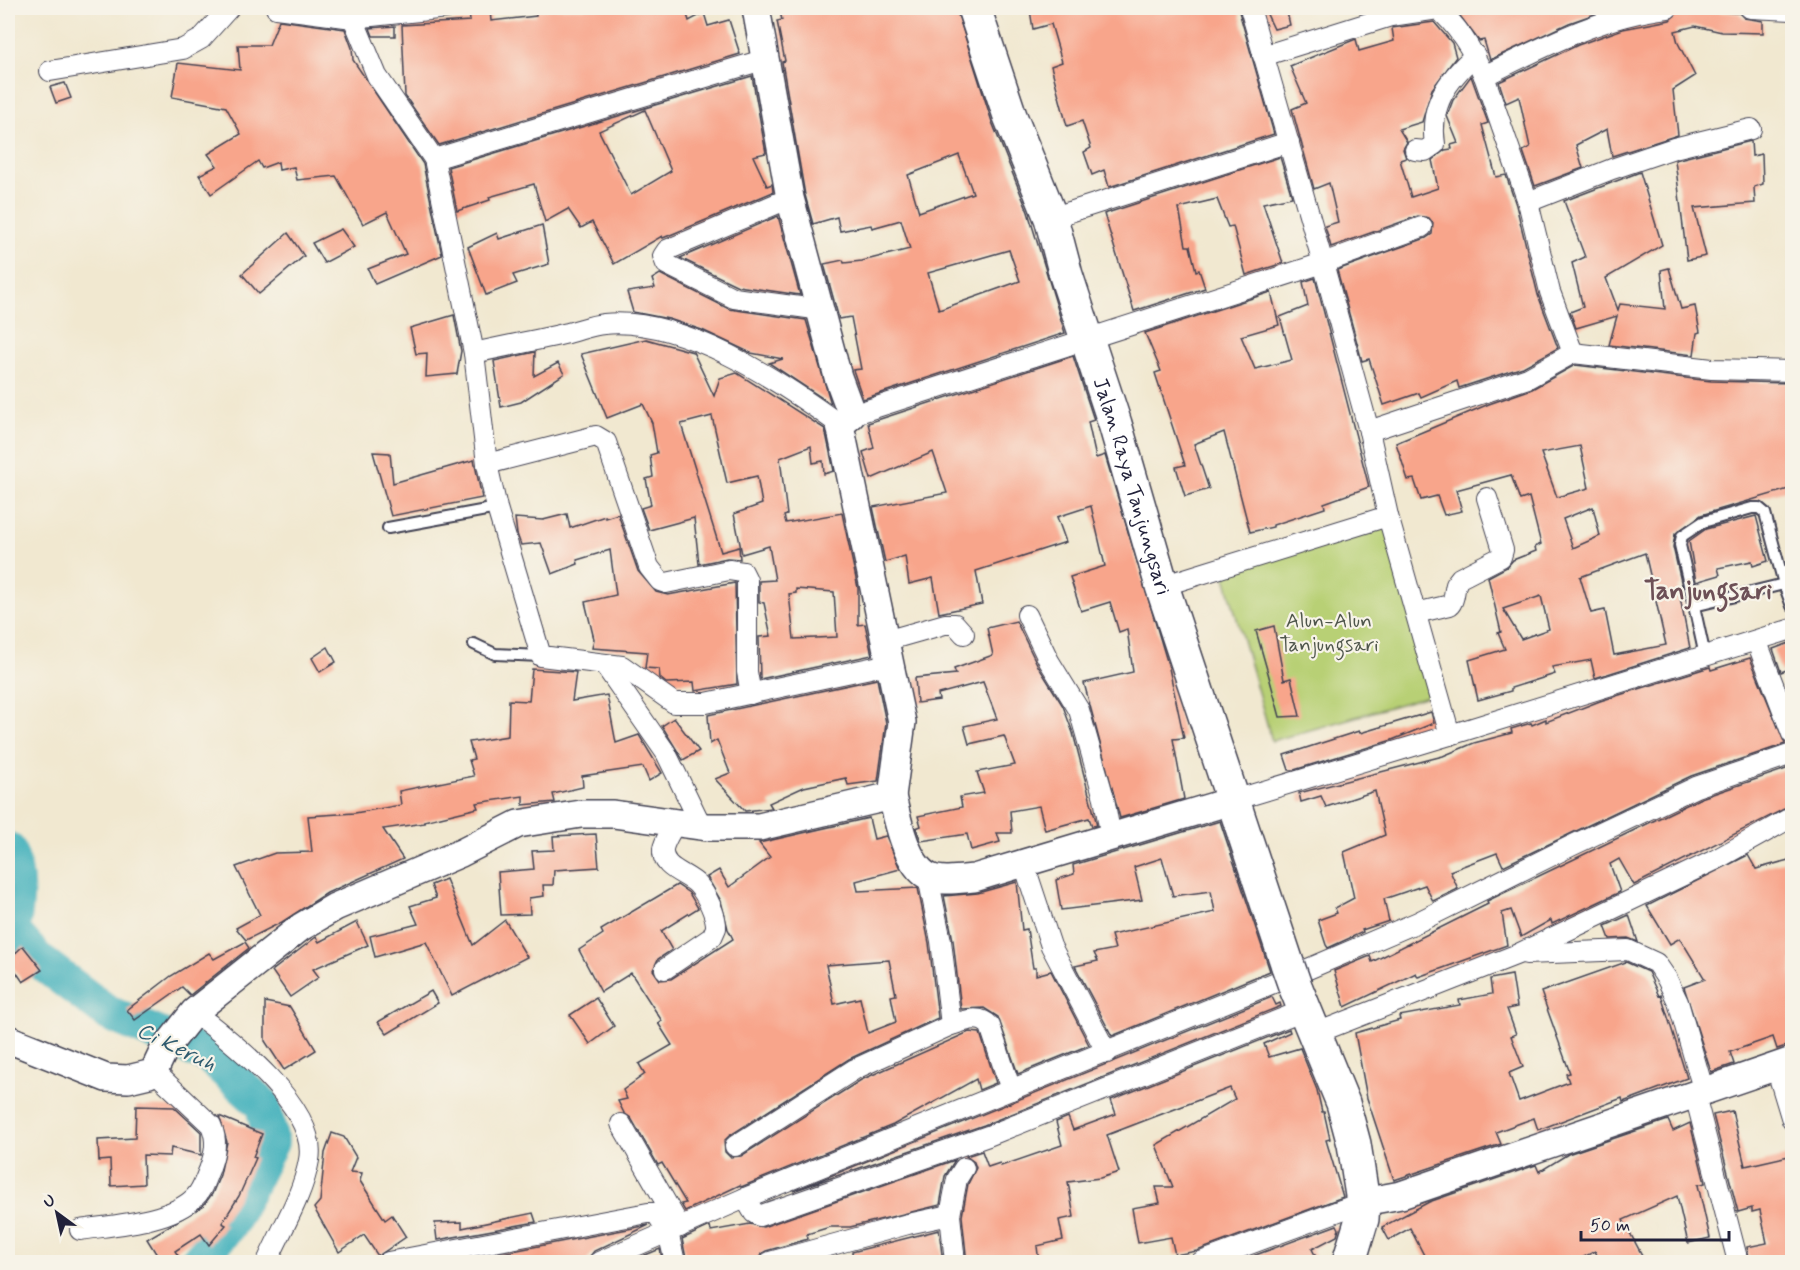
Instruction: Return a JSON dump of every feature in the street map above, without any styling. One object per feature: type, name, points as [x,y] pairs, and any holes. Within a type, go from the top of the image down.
[{"type":"highway","name":"Jalan Raya Tanjungsari","points":[[974,8],[1010,116],[1051,218],[1162,586],[1231,801],[1300,999],[1343,1103],[1354,1144],[1363,1202],[1362,1219],[1349,1262]]},
{"type":"street","points":[[50,71],[183,50],[201,39],[229,8]]},
{"type":"street","points":[[276,8],[354,13],[447,8]]},
{"type":"street","points":[[756,8],[790,198],[822,310],[838,377],[887,652],[902,722],[892,796],[900,835],[919,868],[928,877],[941,941],[951,1025]]},
{"type":"street","points":[[1250,8],[1323,263],[1369,431],[1388,516],[1450,735]]},
{"type":"street","points":[[1484,76],[1589,27],[1645,10],[1668,8]]},
{"type":"street","points":[[1750,8],[1792,9]]},
{"type":"street","points":[[1263,56],[1390,16],[1438,9],[1451,20],[1475,55],[1484,76],[1528,202],[1550,292],[1573,353]]},
{"type":"street","points":[[354,13],[377,76],[434,159],[474,353],[487,464],[497,508],[541,656],[622,666],[632,670],[666,698],[682,705],[706,704],[751,693],[887,652],[945,624],[955,624],[964,634]]},
{"type":"street","points":[[1415,150],[1425,150],[1435,144],[1432,128],[1436,107],[1457,72],[1475,55]]},
{"type":"street","points":[[434,159],[766,59]]},
{"type":"street","points":[[1528,202],[1612,169],[1674,148],[1751,129]]},
{"type":"street","points":[[1051,218],[1289,142]]},
{"type":"street","points":[[790,198],[667,250],[663,256],[666,264],[734,298],[822,310]]},
{"type":"street","points":[[474,353],[604,324],[647,326],[704,344],[748,364],[846,420],[1087,338],[1323,263],[1422,227]]},
{"type":"street","points":[[1369,431],[1528,378],[1573,353],[1712,369],[1792,371]]},
{"type":"street","points":[[487,464],[596,436],[606,442],[649,567],[660,581],[666,583],[729,570],[742,572],[747,580],[747,672],[751,693]]},
{"type":"street","points":[[1416,613],[1450,605],[1454,599],[1455,584],[1460,578],[1501,557],[1503,550],[1487,498]]},
{"type":"street","points":[[1162,586],[1388,516]]},
{"type":"street","points":[[1027,615],[1049,661],[1079,710],[1104,798],[1111,838]]},
{"type":"street","points":[[928,877],[958,880],[974,878],[1024,864],[1757,642],[1792,629]]},
{"type":"street","points":[[1757,642],[1792,734]]},
{"type":"street","points":[[604,664],[666,753],[702,827]]},
{"type":"street","points":[[599,1263],[746,1198],[1107,1053],[1418,922],[1571,846],[1696,788],[1792,754]]},
{"type":"street","points":[[8,1039],[106,1078],[128,1079],[159,1061],[190,1018],[271,949],[335,907],[461,853],[518,824],[581,814],[613,814],[702,827],[759,827],[892,796]]},
{"type":"street","points":[[1518,954],[1715,860],[1792,818]]},
{"type":"street","points":[[666,969],[712,937],[716,928],[702,890],[688,876],[672,869],[666,859],[663,849],[675,823]]},
{"type":"street","points":[[1024,864],[1051,946],[1107,1053]]},
{"type":"street","points":[[746,1198],[756,1216],[759,1216],[987,1136],[1300,999],[1518,954],[1628,950],[1656,963],[1678,1002],[1738,1263]]},
{"type":"street","points":[[190,1018],[254,1060],[290,1104],[306,1131],[310,1158],[267,1263]]},
{"type":"street","points":[[735,1146],[855,1069],[951,1025],[978,1018],[985,1020],[990,1026],[1011,1090]]},
{"type":"street","points":[[80,1230],[152,1218],[183,1206],[195,1198],[203,1185],[216,1150],[215,1135],[211,1125],[159,1061]]},
{"type":"street","points":[[1201,1263],[1363,1202],[1401,1195],[1784,1064],[1792,1120]]},
{"type":"street","points":[[621,1124],[674,1229],[675,1263]]},
{"type":"street","points":[[955,1263],[950,1215],[957,1179],[964,1168]]},
{"type":"street","points":[[388,1263],[640,1213],[656,1213],[674,1229]]},
{"type":"street","points":[[770,1263],[908,1224],[950,1215]]},
{"type":"lane","points":[[1705,656],[1680,545],[1682,536],[1704,522],[1759,507],[1765,513],[1792,606]]},
{"type":"lane","points":[[388,528],[497,508]]},
{"type":"lane","points":[[1694,606],[1784,584]]},
{"type":"lane","points":[[474,644],[495,654],[541,656]]},
{"type":"green space","name":"Alun-Alun Tanjungsari","points":[[1386,523],[1435,694],[1272,741],[1223,570]]},
{"type":"building","points":[[685,8],[689,21],[704,13],[708,26],[729,20],[740,54],[439,145],[405,96],[402,25],[470,21],[469,12],[490,10],[491,21],[536,16],[536,10]]},
{"type":"building","points":[[779,8],[814,8],[815,13],[834,8],[956,8],[992,122],[1028,212],[1065,333],[863,399],[853,370],[861,369],[851,317],[839,319],[824,264],[843,260],[844,263],[862,261],[910,249],[901,220],[872,228],[871,225],[840,231],[837,217],[813,224],[805,195],[782,62],[785,61],[777,21],[782,20]],"holes":[[[959,155],[973,193],[919,212],[908,175]],[[1009,250],[1020,281],[939,310],[928,273]]]},
{"type":"building","points":[[1045,8],[1238,8],[1274,134],[1109,187],[1104,170],[1092,175],[1084,152],[1091,148],[1082,121],[1067,126],[1051,66],[1062,62],[1051,24],[1033,29],[1030,10]]},
{"type":"building","points":[[1264,8],[1286,8],[1290,25],[1274,29]]},
{"type":"building","points":[[1454,8],[1612,8],[1569,23],[1490,60],[1484,40],[1479,41]]},
{"type":"building","points":[[1679,10],[1739,13],[1744,18],[1763,21],[1763,33],[1722,32],[1695,26],[1675,31],[1678,43],[1695,76],[1673,90],[1678,135],[1612,156],[1607,129],[1576,145],[1583,168],[1535,186],[1523,151],[1530,147],[1519,97],[1506,103],[1499,82],[1578,45],[1623,29],[1670,20]]},
{"type":"building","points":[[279,20],[345,29],[352,48],[353,60],[423,164],[442,255],[375,284],[368,269],[406,254],[387,212],[363,224],[336,176],[297,180],[294,167],[279,170],[278,162],[262,168],[258,161],[211,194],[199,175],[217,166],[208,154],[241,134],[226,107],[172,97],[178,63],[240,70],[238,45],[269,45]]},
{"type":"building","points":[[1434,22],[1452,43],[1456,57],[1432,89],[1422,122],[1399,129],[1407,142],[1403,149],[1406,158],[1400,160],[1411,197],[1438,188],[1432,160],[1445,150],[1452,149],[1451,145],[1458,143],[1447,116],[1453,100],[1471,76],[1488,123],[1482,125],[1496,177],[1506,175],[1516,205],[1538,295],[1558,348],[1523,367],[1459,388],[1457,381],[1421,397],[1419,393],[1384,405],[1369,359],[1362,361],[1337,270],[1426,238],[1432,234],[1433,223],[1429,218],[1418,216],[1331,247],[1325,226],[1338,222],[1329,183],[1314,189],[1292,109],[1306,103],[1290,66],[1356,39],[1359,51],[1394,41],[1392,28]]},
{"type":"building","points":[[395,26],[395,36],[373,36],[370,28]]},
{"type":"building","points":[[752,76],[766,153],[753,156],[767,186],[772,184],[773,192],[663,238],[662,236],[614,264],[592,222],[581,228],[568,209],[545,222],[534,184],[489,197],[490,200],[457,211],[448,167]],"holes":[[[645,110],[671,171],[631,195],[599,131]]]},
{"type":"building","points":[[65,83],[71,98],[56,103],[50,87]]},
{"type":"building","points":[[1751,141],[1752,156],[1762,154],[1763,184],[1754,187],[1755,203],[1694,208],[1706,256],[1687,260],[1675,160]]},
{"type":"building","points":[[1280,157],[1292,197],[1263,203],[1283,263],[1246,275],[1233,226],[1228,227],[1217,199],[1179,208],[1186,246],[1190,246],[1196,271],[1199,270],[1205,288],[1134,311],[1104,214]]},
{"type":"building","points":[[1640,172],[1662,245],[1606,278],[1618,310],[1620,304],[1665,309],[1661,270],[1669,268],[1681,309],[1695,306],[1700,332],[1697,333],[1694,355],[1609,345],[1617,316],[1576,328],[1570,312],[1583,307],[1572,263],[1585,257],[1564,201]]},
{"type":"building","points":[[778,216],[800,295],[738,286],[680,258]]},
{"type":"building","points":[[542,225],[549,264],[513,275],[517,283],[486,295],[468,247],[497,233],[499,239]]},
{"type":"building","points":[[341,229],[354,247],[324,263],[312,243]]},
{"type":"building","points":[[288,233],[304,256],[259,294],[242,274]]},
{"type":"building","points":[[660,274],[729,309],[806,320],[831,404],[769,363],[783,359],[751,353],[702,330],[669,319],[633,312],[627,292],[655,288],[652,279]]},
{"type":"building","points":[[1315,278],[1369,487],[1324,503],[1325,508],[1273,525],[1273,527],[1250,532],[1224,432],[1194,444],[1209,489],[1185,496],[1176,467],[1185,465],[1155,373],[1161,371],[1145,333],[1271,292],[1279,325],[1241,336],[1255,369],[1292,360],[1280,317],[1308,306],[1303,282]]},
{"type":"building","points":[[454,315],[461,351],[457,374],[426,377],[427,353],[416,354],[410,328]]},
{"type":"building","points":[[646,339],[693,352],[714,396],[720,378],[737,373],[825,429],[834,471],[824,474],[823,461],[813,463],[811,446],[780,458],[787,515],[784,516],[786,523],[842,513],[858,588],[858,625],[865,624],[872,655],[760,679],[759,637],[771,636],[764,603],[759,602],[759,581],[775,580],[769,546],[742,554],[734,514],[762,504],[757,476],[727,483],[712,416],[681,424],[721,552],[739,547],[740,559],[727,558],[699,564],[694,518],[649,530],[641,508],[651,505],[646,479],[653,477],[650,455],[657,453],[652,423],[643,404],[607,418],[581,354]],"holes":[[[796,589],[834,592],[837,637],[794,639],[789,594],[796,593]]]},
{"type":"building","points":[[535,352],[534,376],[558,363],[564,374],[521,402],[501,407],[494,361]]},
{"type":"building","points":[[1073,356],[1094,420],[1088,422],[1096,458],[1105,455],[1169,668],[1184,738],[1173,739],[1184,799],[1120,818],[1084,683],[1133,672],[1127,629],[1119,632],[1110,602],[1081,611],[1070,577],[1105,566],[1091,506],[1057,517],[1066,542],[976,571],[982,604],[939,613],[933,578],[909,584],[905,556],[885,562],[873,507],[947,493],[933,452],[871,479],[863,452],[874,448],[868,423]]},
{"type":"building","points":[[1575,365],[1711,381],[1792,383],[1792,488],[1701,515],[1675,534],[1673,547],[1682,586],[1678,587],[1690,648],[1595,678],[1591,660],[1552,667],[1555,674],[1511,688],[1511,691],[1478,700],[1469,660],[1505,649],[1498,633],[1501,632],[1488,577],[1507,567],[1513,560],[1536,551],[1535,547],[1541,544],[1529,497],[1520,500],[1511,475],[1456,490],[1462,511],[1444,515],[1437,496],[1421,500],[1414,479],[1408,480],[1396,443],[1489,404],[1532,389]],"holes":[[[1580,446],[1589,488],[1557,497],[1541,453]],[[1593,507],[1600,536],[1573,548],[1563,519]],[[1645,553],[1666,645],[1614,655],[1605,610],[1591,613],[1580,577]],[[1541,596],[1549,629],[1521,639],[1503,609]]]},
{"type":"building","points":[[373,452],[390,453],[393,483],[474,460],[482,498],[391,516]]},
{"type":"building","points":[[567,514],[570,528],[618,514],[638,571],[656,592],[668,595],[735,583],[737,684],[695,691],[694,682],[666,683],[660,678],[659,669],[645,668],[647,652],[592,648],[594,639],[585,602],[616,595],[610,550],[577,560],[578,564],[552,574],[541,543],[521,545],[517,534],[515,518],[543,520]]},
{"type":"building","points":[[1756,516],[1768,561],[1753,566],[1752,561],[1718,568],[1720,575],[1696,582],[1689,541],[1706,529]]},
{"type":"building","points":[[1016,621],[1038,666],[1063,706],[1073,733],[1097,825],[1092,826],[1089,818],[1045,830],[1039,806],[1010,811],[1012,833],[997,833],[1000,842],[971,850],[967,834],[921,841],[916,828],[921,826],[918,816],[962,807],[960,797],[984,793],[977,772],[1015,765],[1004,736],[969,744],[964,726],[997,719],[983,682],[938,694],[939,700],[917,703],[915,678],[956,674],[954,669],[993,655],[987,628]]},
{"type":"building","points":[[1274,626],[1284,680],[1291,678],[1300,716],[1280,717],[1256,631]]},
{"type":"building","points":[[1792,642],[1792,668],[1781,672],[1773,649]]},
{"type":"building","points":[[328,647],[336,662],[320,672],[312,658]]},
{"type":"building","points":[[1750,658],[1785,744],[1691,776],[1503,866],[1497,853],[1450,871],[1458,889],[1433,901],[1425,885],[1384,899],[1389,921],[1362,930],[1363,932],[1328,948],[1318,920],[1337,913],[1335,908],[1354,898],[1344,852],[1385,835],[1375,791],[1326,807],[1321,796],[1301,802],[1299,793],[1443,756],[1474,743],[1512,733],[1511,729],[1531,723],[1532,725],[1546,719],[1546,722],[1600,701],[1710,667],[1711,670]]},
{"type":"building","points":[[532,669],[576,672],[572,701],[607,695],[616,743],[639,735],[662,773],[649,781],[643,767],[582,776],[583,787],[553,794],[555,802],[523,805],[523,796],[476,803],[478,808],[424,821],[425,823],[383,829],[403,859],[327,893],[282,922],[246,940],[236,928],[260,915],[236,867],[275,853],[312,852],[308,816],[355,813],[401,805],[399,791],[474,776],[469,760],[474,759],[469,742],[508,736],[509,700],[529,701]]},
{"type":"building","points":[[877,679],[886,723],[878,781],[848,785],[846,778],[804,787],[769,803],[772,808],[745,811],[715,779],[730,773],[717,740],[710,744],[708,715]]},
{"type":"building","points":[[1431,712],[1434,723],[1392,740],[1289,770],[1284,755],[1359,731],[1360,733]]},
{"type":"building","points":[[674,718],[699,751],[683,760],[662,726]]},
{"type":"building","points":[[1792,767],[1792,805],[1634,885],[1619,859],[1610,864],[1620,892],[1552,924],[1551,920],[1521,937],[1511,910],[1502,913],[1507,945],[1418,977],[1416,973],[1345,1007],[1334,971],[1370,956],[1372,962],[1488,904],[1487,901],[1701,798]]},
{"type":"building","points":[[869,818],[874,839],[886,836],[900,869],[856,881],[858,891],[918,888],[929,943],[938,1018],[849,1059],[729,1136],[724,1141],[725,1152],[730,1157],[741,1156],[861,1080],[969,1032],[980,1033],[996,1083],[979,1090],[976,1079],[893,1125],[741,1187],[740,1185],[685,1211],[681,1204],[686,1203],[662,1163],[658,1165],[631,1118],[624,1113],[618,1101],[627,1099],[623,1090],[645,1074],[639,1064],[672,1045],[658,1023],[662,1021],[631,973],[601,992],[579,950],[603,934],[601,930],[677,885],[689,893],[698,908],[661,931],[672,950],[658,959],[653,970],[660,980],[671,979],[733,939],[721,901],[707,877],[719,870],[729,887],[770,857],[759,843]],"holes":[[[889,960],[896,995],[891,996],[896,1022],[868,1033],[860,998],[834,1004],[826,965]]]},
{"type":"building","points":[[1220,821],[1270,971],[1112,1036],[1075,966],[1098,961],[1094,953],[1115,949],[1111,935],[1215,912],[1211,891],[1173,896],[1162,858],[1134,867],[1142,900],[1061,910],[1056,880],[1074,874],[1073,865]]},
{"type":"building","points":[[596,834],[599,867],[554,870],[553,885],[543,885],[544,896],[529,898],[530,914],[501,915],[498,872],[534,869],[532,851],[554,850],[553,836]]},
{"type":"building","points":[[1748,855],[1756,869],[1792,859],[1792,1044],[1777,1049],[1773,1037],[1730,1052],[1734,1064],[1711,1072],[1684,987],[1705,979],[1680,938],[1670,944],[1647,906]]},
{"type":"building","points":[[446,879],[473,945],[505,920],[527,957],[452,996],[426,942],[375,957],[370,936],[418,924],[410,906],[436,898],[431,885]]},
{"type":"building","points":[[1017,882],[1022,930],[1027,929],[1036,975],[1051,971],[1089,1045],[1018,1074],[998,1017],[984,1008],[961,1009],[953,940],[944,896],[978,893]]},
{"type":"building","points":[[1629,915],[1638,942],[1628,938],[1610,939],[1605,926]]},
{"type":"building","points":[[357,922],[368,945],[313,969],[319,977],[290,997],[272,971],[316,937],[319,942]]},
{"type":"building","points":[[245,942],[249,948],[190,995],[182,987],[135,1020],[127,1010],[171,976],[209,953],[214,959]]},
{"type":"building","points":[[23,946],[42,970],[23,982],[8,960]]},
{"type":"building","points":[[1626,962],[1648,972],[1659,996],[1661,995],[1687,1078],[1623,1102],[1622,1098],[1538,1130],[1534,1118],[1496,1132],[1501,1144],[1394,1180],[1367,1098],[1355,1033],[1400,1020],[1399,1016],[1460,1005],[1459,1000],[1492,994],[1490,979],[1512,975],[1517,1007],[1507,1009],[1516,1034],[1511,1036],[1523,1067],[1509,1073],[1519,1101],[1569,1082],[1566,1074],[1570,1073],[1541,992]]},
{"type":"building","points":[[431,991],[438,1003],[387,1034],[378,1022]]},
{"type":"building","points":[[1272,997],[1276,1005],[1280,1003],[1281,1006],[984,1125],[793,1191]]},
{"type":"building","points":[[596,998],[614,1026],[590,1044],[570,1015]]},
{"type":"building","points":[[265,1002],[290,1007],[316,1050],[284,1070],[265,1041]]},
{"type":"building","points":[[1289,1029],[1290,1032],[1264,1044],[1269,1057],[1300,1048],[1317,1090],[1322,1112],[1324,1112],[1330,1139],[1326,1140],[1343,1197],[1197,1251],[1175,1255],[1171,1237],[1138,1243],[1132,1208],[1160,1203],[1156,1187],[1173,1187],[1156,1145],[1235,1099],[1230,1088],[1107,1135],[1119,1172],[1100,1178],[1068,1182],[1074,1217],[1059,1220],[1063,1240],[1037,1246],[1039,1263],[967,1263],[962,1216],[968,1184],[976,1168],[974,1162],[966,1156],[982,1151],[988,1167],[1000,1163],[1001,1166],[1062,1145],[1056,1122],[1068,1117],[1073,1130],[1116,1114],[1111,1100]]},
{"type":"building","points":[[136,1106],[174,1107],[201,1132],[201,1155],[171,1148],[170,1156],[143,1155],[144,1184],[111,1186],[110,1160],[99,1161],[98,1140],[135,1138]]},
{"type":"building","points":[[1732,1111],[1745,1166],[1789,1156],[1792,1171],[1792,1256],[1750,1263],[1747,1247],[1767,1243],[1760,1210],[1752,1212],[1752,1208],[1738,1212],[1713,1115]]},
{"type":"building","points":[[219,1116],[262,1134],[253,1157],[256,1158],[239,1196],[222,1223],[226,1225],[209,1245],[201,1234],[175,1251],[183,1263],[162,1263],[147,1239],[203,1206],[212,1194],[220,1175],[227,1142]]},
{"type":"building","points":[[1668,1120],[1673,1131],[1690,1123],[1705,1183],[1698,1185],[1710,1238],[1688,1243],[1677,1196],[1623,1220],[1643,1257],[1633,1263],[1601,1263],[1595,1251],[1573,1263],[1428,1263],[1410,1228],[1389,1240],[1382,1227],[1429,1202],[1536,1165],[1539,1172],[1568,1154]]},
{"type":"building","points":[[332,1133],[344,1137],[356,1157],[350,1172],[362,1173],[360,1181],[385,1220],[392,1215],[406,1237],[378,1256],[364,1235],[339,1252],[314,1208],[320,1201],[325,1153]]},
{"type":"building","points":[[955,1160],[945,1176],[940,1205],[850,1227],[830,1227],[807,1234],[808,1239],[766,1251],[761,1254],[758,1263],[687,1263],[682,1239],[710,1226],[711,1231],[750,1224],[763,1227]]},
{"type":"building","points":[[533,1213],[536,1222],[437,1240],[435,1223],[462,1222],[462,1228]]},
{"type":"building","points":[[649,1225],[594,1251],[587,1260],[580,1263],[450,1263]]},
{"type":"building","points":[[1337,1225],[1339,1229],[1337,1236],[1312,1249],[1319,1263],[1234,1263]]},
{"type":"building","points":[[939,1230],[943,1263],[853,1263],[852,1252]]},
{"type":"building","points":[[660,1249],[663,1263],[645,1263],[643,1256]]},
{"type":"waterway","name":"Ci Keruh","points":[[8,850],[16,880],[12,931],[38,960],[108,1013],[209,1056],[263,1105],[271,1142],[231,1222],[197,1262]]},
{"type":"district","name":"Tanjungsari","points":[[1708,590]]}]
